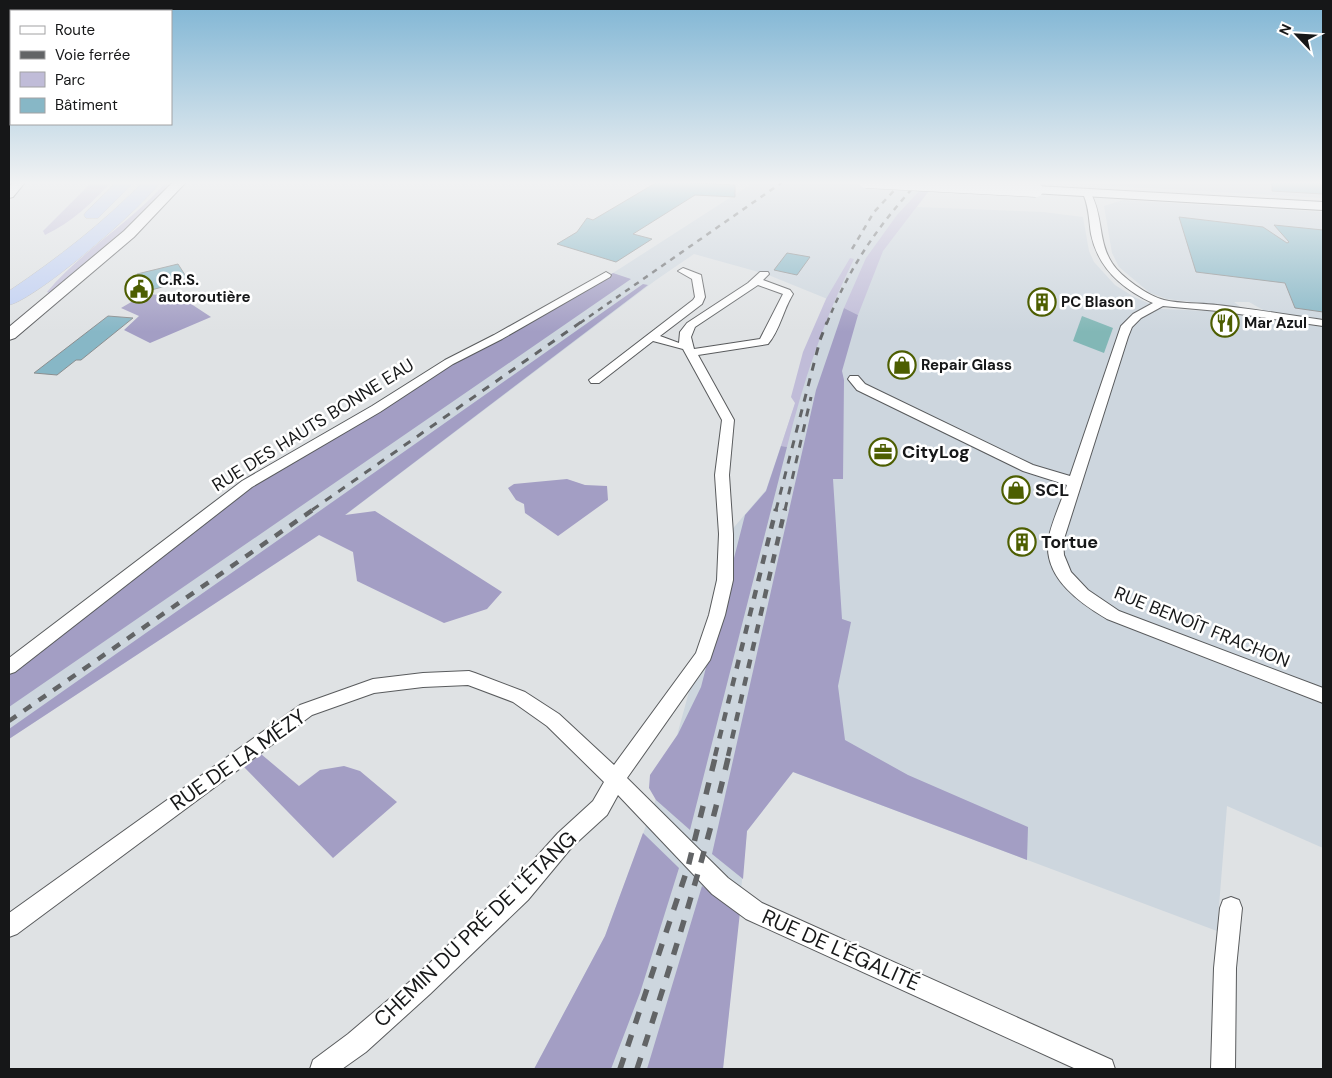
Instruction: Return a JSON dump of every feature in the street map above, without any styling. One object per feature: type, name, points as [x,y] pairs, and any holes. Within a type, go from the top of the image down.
[{"type":"highway","points":[[9,299],[101,231]]},
{"type":"main road","points":[[9,335],[132,231]]},
{"type":"street","points":[[1097,231],[1102,254],[1109,266],[1136,290],[1161,303],[1202,306],[1323,323]]},
{"type":"street","points":[[595,380],[694,305],[700,297],[696,277],[683,271]]},
{"type":"street","name":"RUE DES HAUTS BONNE EAU","points":[[9,668],[247,484],[376,408],[449,362],[498,337],[606,275]]},
{"type":"street","points":[[651,337],[689,349],[764,342],[788,294],[760,278],[687,329],[684,337],[689,349]]},
{"type":"street","name":"RUE BENOÎT FRACHON","points":[[1161,303],[1136,316],[1127,326],[1073,482],[1055,542],[1055,552],[1059,565],[1074,587],[1092,603],[1113,615],[1323,696]]},
{"type":"street","points":[[694,305],[713,311]]},
{"type":"street","name":"CHEMIN DU PRÉ DE L'ÉTANG","points":[[322,1069],[357,1043],[422,986],[520,892],[565,840],[600,808],[616,779],[704,655],[717,615],[725,580],[726,534],[722,475],[728,420],[689,349]]},
{"type":"street","points":[[854,379],[862,388],[1028,468],[1073,482]]},
{"type":"street","name":"RUE DE LA MÉZY","points":[[9,926],[306,710],[373,686],[423,680],[469,678],[519,697],[553,720],[616,779]]},
{"type":"street","name":"RUE DE L'ÉGALITÉ","points":[[616,779],[720,886],[754,911],[1103,1069]]},
{"type":"street","points":[[1223,1069],[1225,968],[1231,908]]},
{"type":"shaded area","points":[[678,231],[1086,231],[1089,251],[1094,262],[1115,285],[1134,297],[1162,309],[1209,311],[1323,327],[1323,848],[1227,806],[1217,931],[793,772],[747,831],[723,1069],[534,1069],[605,936],[670,761],[713,604],[722,531],[729,533],[766,490],[830,300],[766,274],[694,254],[656,280],[319,535],[9,739],[9,674],[456,359],[613,273]]},
{"type":"shaded area","points":[[1108,231],[1323,231],[1323,319],[1265,311],[1249,302],[1234,302],[1242,308],[1167,299],[1150,293],[1119,267],[1112,253]]},
{"type":"shaded area","points":[[613,273],[631,279],[9,707],[9,674],[242,487],[456,359]]},
{"type":"shaded area","points":[[643,284],[648,285],[345,515],[375,511],[502,592],[487,609],[444,623],[357,581],[353,552],[319,535],[9,739],[9,729]]},
{"type":"shaded area","points":[[145,294],[179,296],[211,317],[150,343],[124,330],[139,316],[121,308]]},
{"type":"shaded area","points":[[844,308],[858,315],[842,371],[844,380],[843,479],[833,479],[842,619],[851,622],[838,686],[845,740],[908,775],[1028,827],[1027,860],[793,772],[747,831],[743,879],[712,854],[816,390]]},
{"type":"shaded area","points":[[781,446],[787,447],[690,830],[656,800],[649,788],[650,775],[678,734],[701,687],[745,515],[766,491]]},
{"type":"shaded area","points":[[567,479],[585,485],[607,486],[608,500],[558,536],[525,513],[524,504],[516,500],[508,488],[514,484]]},
{"type":"shaded area","points":[[261,754],[299,786],[320,770],[344,766],[360,771],[397,802],[333,858],[244,767]]},
{"type":"shaded area","points":[[643,833],[679,868],[640,993],[611,1069],[534,1069],[605,936]]},
{"type":"shaded area","points":[[702,886],[740,912],[723,1069],[647,1069]]},
{"type":"green space","points":[[43,231],[52,231],[45,235]]},
{"type":"green space","points":[[113,231],[125,231],[52,294],[47,292],[75,263]]},
{"type":"green space","points":[[885,231],[898,231],[883,251],[858,315],[844,308],[866,258]]},
{"type":"green space","points":[[850,258],[854,259],[815,351],[787,447],[781,446],[795,403],[791,397],[803,352],[826,299]]},
{"type":"water","points":[[1082,316],[1113,328],[1104,353],[1073,341]]},
{"type":"building","points":[[637,231],[633,234],[652,239],[616,262],[557,244],[577,232]]},
{"type":"building","points":[[1183,231],[1269,231],[1287,243],[1289,242],[1280,231],[1323,231],[1323,312],[1295,308],[1285,283],[1196,272]]},
{"type":"building","points":[[787,253],[810,257],[797,275],[774,270]]},
{"type":"building","points":[[178,264],[187,278],[180,280],[181,282],[140,293],[136,292],[130,280],[139,278],[137,274]]},
{"type":"building","points":[[108,316],[133,318],[81,360],[76,360],[57,375],[34,373]]},
{"type":"railway","points":[[580,323],[712,231]]},
{"type":"railway","points":[[852,249],[863,231]]},
{"type":"railway","points":[[827,323],[845,283],[877,231]]},
{"type":"railway","points":[[312,510],[581,322]]},
{"type":"railway","points":[[776,510],[820,340],[827,322]]},
{"type":"railway","points":[[785,510],[811,397]]},
{"type":"railway","points":[[9,721],[314,509]]},
{"type":"railway","points":[[715,756],[776,509]]},
{"type":"railway","points":[[728,756],[785,509]]},
{"type":"railway","points":[[620,1069],[688,867],[716,754]]},
{"type":"railway","points":[[637,1069],[686,913],[709,834],[729,754]]},
{"type":"place","name":"C.R.S. autoroutière","points":[[139,289]]},
{"type":"place","name":"PC Blason","points":[[1042,302]]},
{"type":"place","name":"Mar Azul","points":[[1225,323]]},
{"type":"place","name":"Repair Glass","points":[[902,365]]},
{"type":"place","name":"CityLog","points":[[883,452]]},
{"type":"place","name":"SCL","points":[[1016,490]]},
{"type":"place","name":"Tortue","points":[[1022,542]]}]
